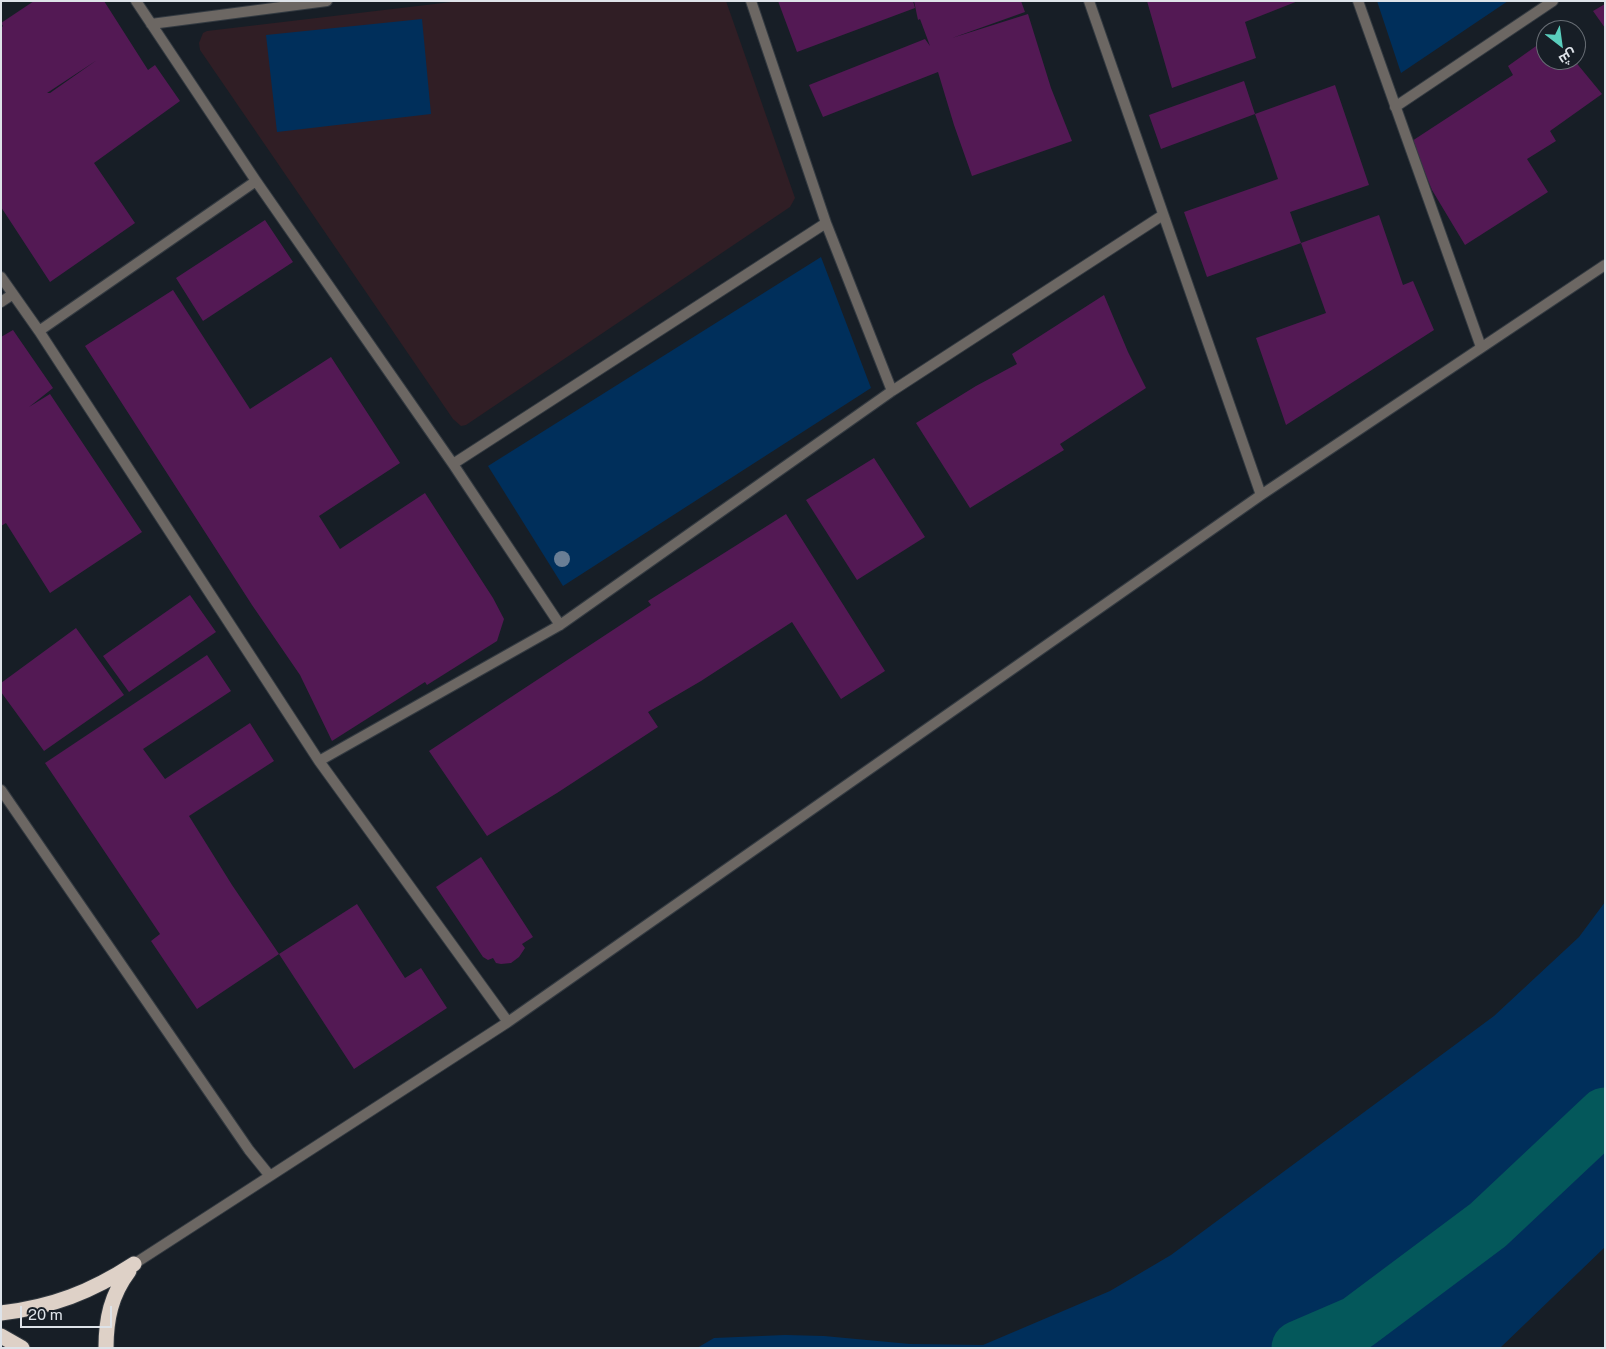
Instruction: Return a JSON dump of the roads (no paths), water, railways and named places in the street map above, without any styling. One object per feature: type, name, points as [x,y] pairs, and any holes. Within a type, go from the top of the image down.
[{"type":"highway","points":[[1,1313],[45,1306],[82,1293],[109,1280],[134,1264]]},
{"type":"highway","points":[[106,1348],[106,1327],[110,1304],[120,1283],[134,1264]]},
{"type":"highway","points":[[1,1336],[22,1348]]},
{"type":"street","points":[[136,1],[256,181],[454,464],[560,625]]},
{"type":"street","points":[[151,24],[327,1]]},
{"type":"street","points":[[751,1],[826,223],[892,391]]},
{"type":"street","points":[[1089,1],[1261,496]]},
{"type":"street","points":[[1358,1],[1481,347]]},
{"type":"street","points":[[1396,107],[1553,1]]},
{"type":"street","points":[[39,332],[256,181]]},
{"type":"street","points":[[318,761],[560,625],[892,391],[1163,215]]},
{"type":"street","points":[[454,464],[826,223]]},
{"type":"street","points":[[134,1264],[508,1022],[1261,496],[1605,265]]},
{"type":"street","points":[[1,277],[39,332],[318,761],[508,1022]]},
{"type":"street","points":[[1,302],[13,294]]},
{"type":"street","points":[[1,790],[249,1150],[270,1176]]},
{"type":"waterway","points":[[1299,1348],[1357,1323],[1488,1225],[1605,1115]]}]
